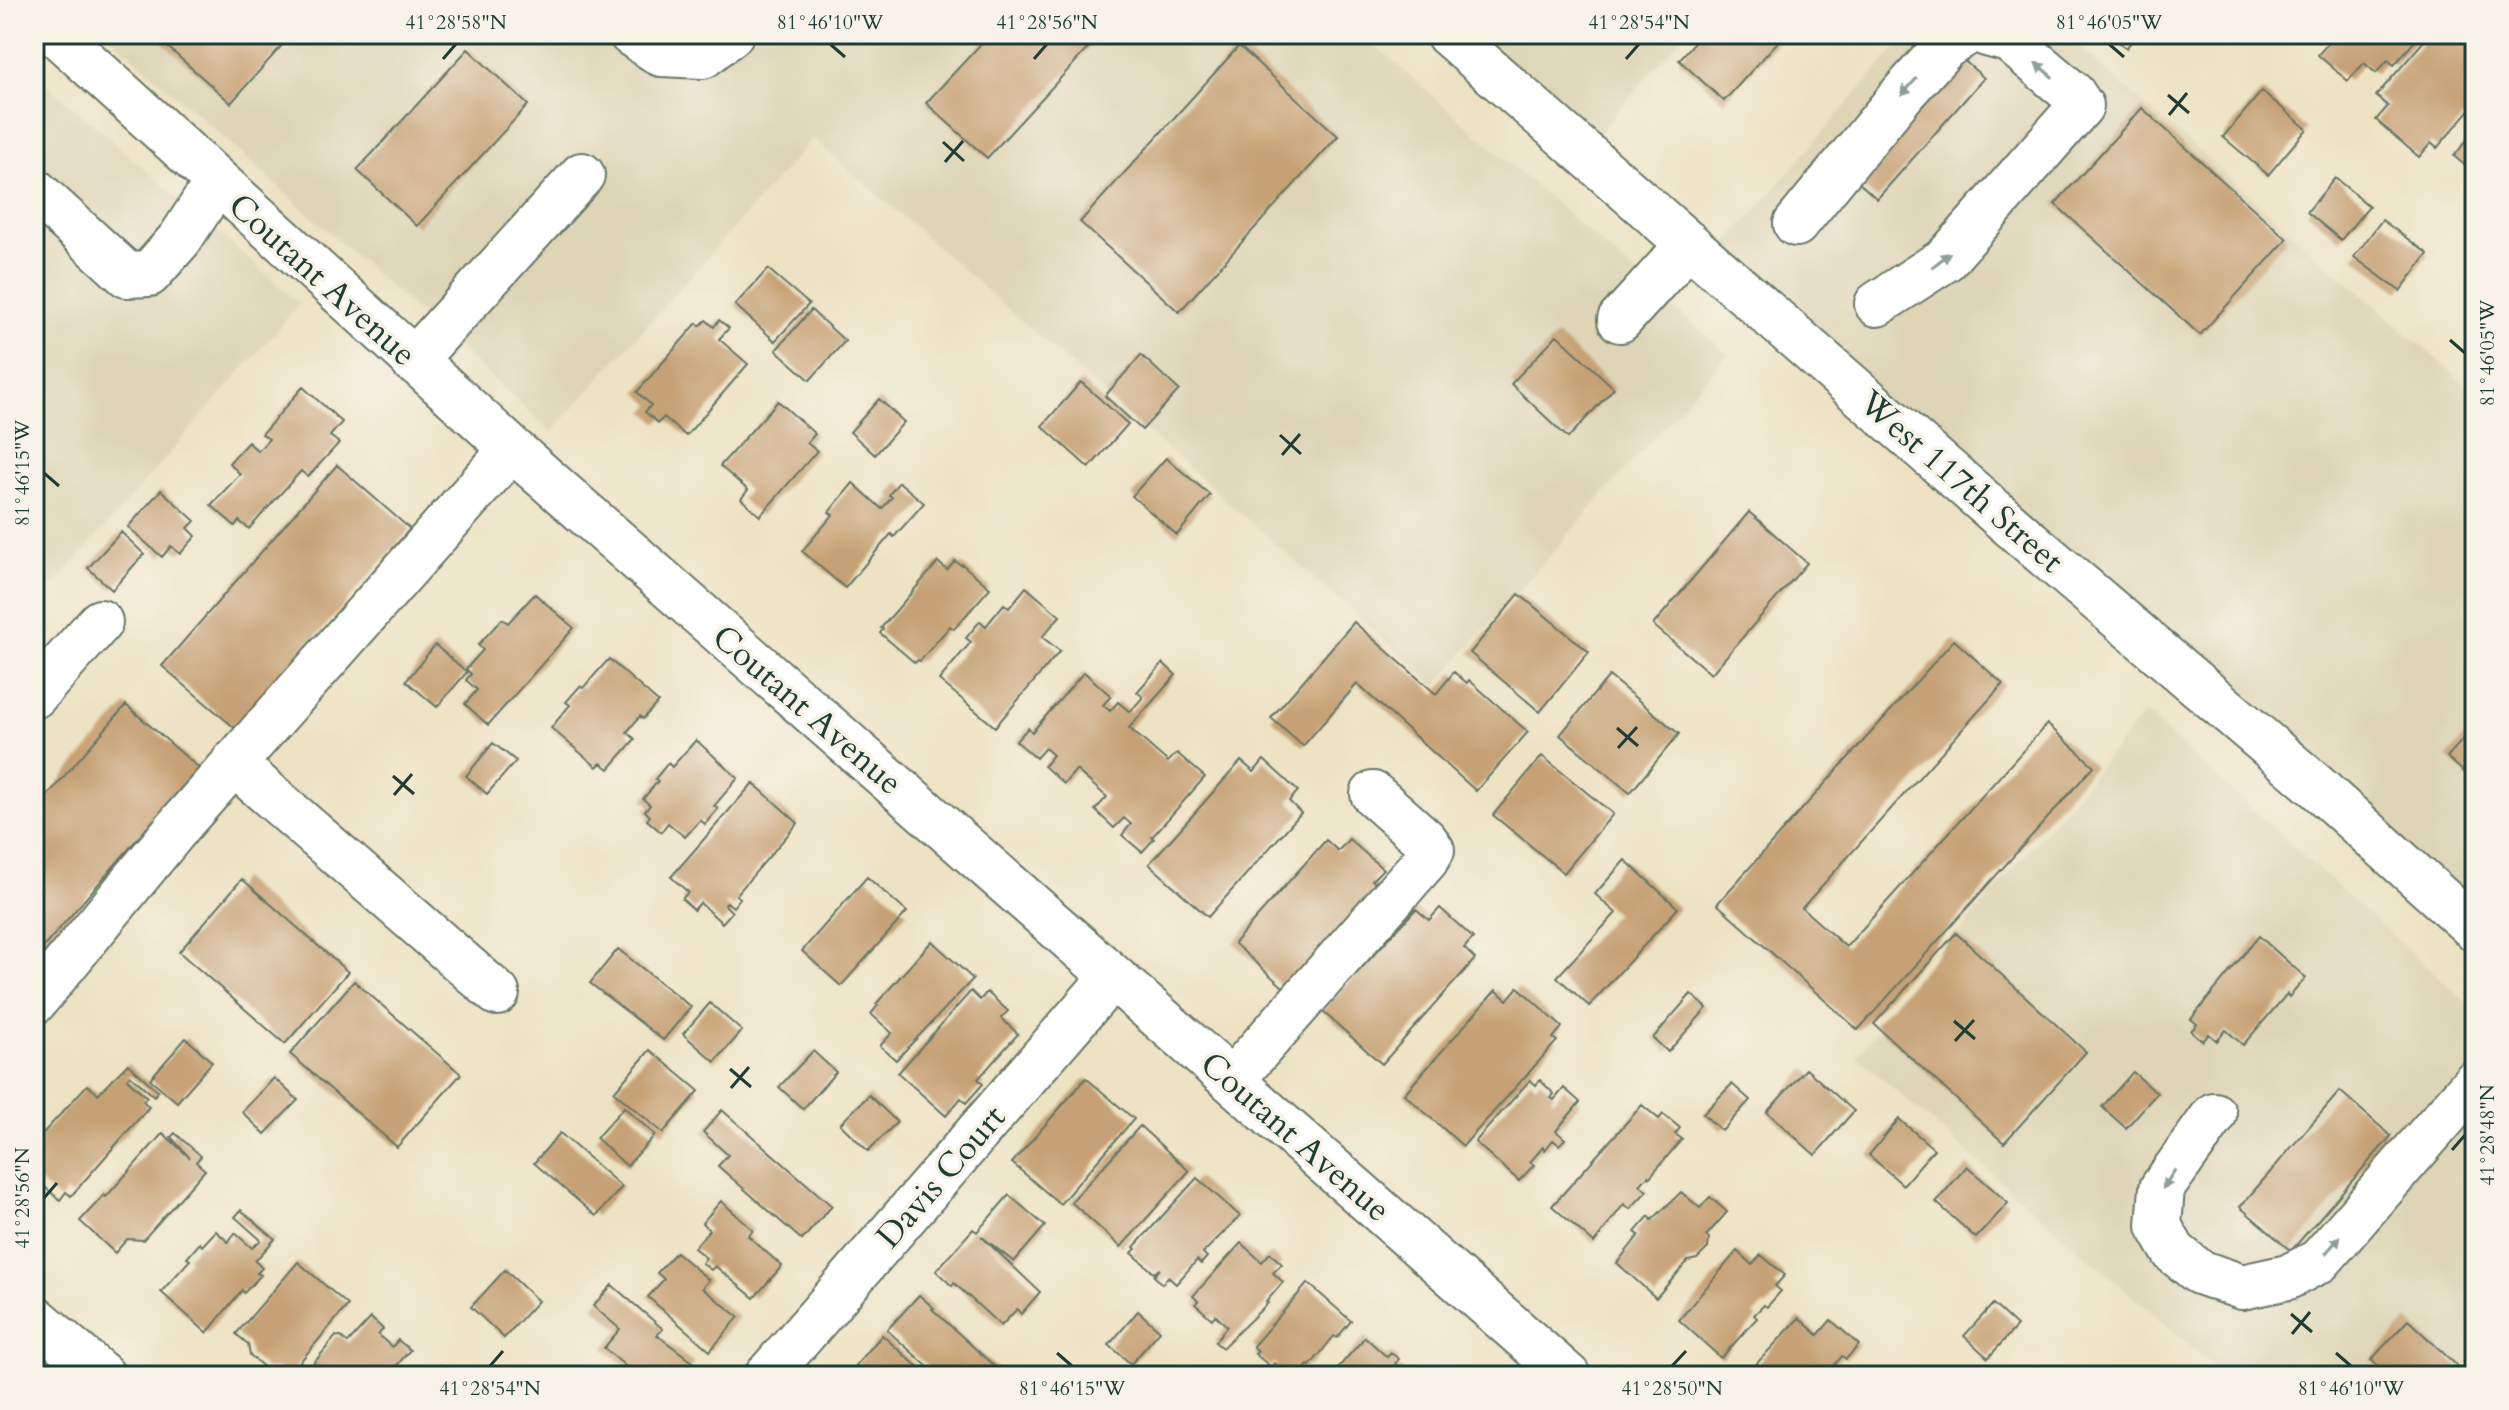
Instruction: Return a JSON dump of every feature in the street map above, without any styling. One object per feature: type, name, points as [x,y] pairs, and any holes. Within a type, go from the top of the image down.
[{"type":"street","name":"Coutant Avenue","points":[[56,34],[512,449],[1568,1376]]},
{"type":"street","points":[[631,34],[661,54],[703,56],[731,34]]},
{"type":"street","name":"West 117th Street","points":[[1448,34],[2023,536],[2294,767],[2475,929]]},
{"type":"street","points":[[1796,224],[1904,92],[1945,47],[1965,34]]},
{"type":"street","points":[[1877,304],[1946,259],[2081,106],[2073,94],[2009,40],[1987,34]]},
{"type":"street","points":[[413,361],[582,175]]},
{"type":"street","points":[[34,190],[127,275],[149,274],[180,239],[217,182]]},
{"type":"street","points":[[1620,320],[1689,244]]},
{"type":"street","points":[[34,1002],[233,763],[512,449]]},
{"type":"street","points":[[34,696],[100,622]]},
{"type":"street","points":[[233,763],[497,993]]},
{"type":"street","points":[[1232,1080],[1432,850],[1425,840],[1373,794]]},
{"type":"street","name":"Davis Court","points":[[767,1376],[1112,977]]},
{"type":"street","points":[[2214,1115],[2162,1188],[2159,1226],[2174,1252],[2199,1272],[2242,1287],[2288,1277],[2319,1261],[2475,1082]]},
{"type":"street","points":[[34,1317],[103,1376]]},
{"type":"shaded area","points":[[108,34],[1362,34],[1727,354],[1436,685],[813,138],[552,432]]},
{"type":"shaded area","points":[[1448,34],[1684,34],[1583,151]]},
{"type":"shaded area","points":[[1908,34],[2064,34],[2475,393],[2475,929],[1711,262]]},
{"type":"shaded area","points":[[34,73],[300,304],[34,608]]},
{"type":"shaded area","points":[[2145,713],[2475,1010],[2475,1376],[2308,1376],[2299,1368],[2291,1376],[2225,1376],[1856,1056]]},
{"type":"building","points":[[153,34],[292,34],[231,103]]},
{"type":"building","points":[[990,34],[1101,34],[987,158],[926,103]]},
{"type":"building","points":[[1702,34],[1785,34],[1724,101],[1679,60]]},
{"type":"building","points":[[2110,34],[2138,34],[2126,48]]},
{"type":"building","points":[[2336,34],[2421,34],[2394,65],[2388,60],[2376,73],[2364,63],[2348,81],[2318,55]]},
{"type":"building","points":[[2430,34],[2475,34],[2475,104],[2437,148],[2431,143],[2419,157],[2376,120],[2388,106],[2376,96]]},
{"type":"building","points":[[1239,46],[1338,136],[1179,312],[1080,222]]},
{"type":"building","points":[[468,49],[528,105],[417,226],[357,170]]},
{"type":"building","points":[[1959,56],[1984,78],[1877,199],[1844,169]]},
{"type":"building","points":[[2262,91],[2307,129],[2268,175],[2223,137]]},
{"type":"building","points":[[2142,108],[2287,239],[2200,335],[2055,204]]},
{"type":"building","points":[[2475,130],[2475,174],[2454,156]]},
{"type":"building","points":[[2335,178],[2369,206],[2341,240],[2307,212]]},
{"type":"building","points":[[2382,220],[2428,254],[2400,291],[2354,257]]},
{"type":"building","points":[[768,269],[809,304],[775,341],[735,305]]},
{"type":"building","points":[[811,310],[845,341],[810,380],[776,350]]},
{"type":"building","points":[[706,320],[714,327],[719,320],[729,328],[719,339],[748,364],[686,436],[664,417],[658,423],[645,412],[651,405],[637,392],[697,323],[700,326]]},
{"type":"building","points":[[1557,335],[1614,388],[1568,438],[1511,384]]},
{"type":"building","points":[[1141,355],[1179,390],[1142,430],[1105,396]]},
{"type":"building","points":[[1081,382],[1128,424],[1089,468],[1042,426]]},
{"type":"building","points":[[303,387],[342,422],[330,436],[339,443],[308,477],[301,471],[249,529],[239,521],[235,526],[211,505],[240,474],[229,463],[248,442],[258,451],[269,439],[262,434]]},
{"type":"building","points":[[879,399],[904,422],[875,455],[850,432]]},
{"type":"building","points":[[778,401],[815,434],[807,443],[817,451],[760,516],[741,499],[748,490],[720,466]]},
{"type":"building","points":[[1166,458],[1210,495],[1177,535],[1132,496]]},
{"type":"building","points":[[337,465],[410,529],[236,729],[162,666]]},
{"type":"building","points":[[899,482],[924,503],[894,537],[891,534],[845,588],[802,551],[833,515],[829,512],[853,483],[882,509]]},
{"type":"building","points":[[161,490],[195,521],[188,528],[196,536],[180,554],[171,546],[162,557],[128,527]]},
{"type":"building","points":[[1749,512],[1807,563],[1711,674],[1653,625]]},
{"type":"building","points":[[121,532],[144,554],[112,590],[88,568]]},
{"type":"building","points":[[955,561],[990,588],[954,629],[950,626],[915,663],[880,633],[881,628],[938,562],[947,570]]},
{"type":"building","points":[[1026,587],[1060,616],[1042,637],[1060,651],[995,727],[939,680],[971,642],[966,638],[980,621],[986,626],[1004,604],[1009,608]]},
{"type":"building","points":[[535,594],[574,628],[488,725],[465,704],[477,690],[466,680],[471,674],[466,669],[483,650],[478,645],[502,619],[508,623]]},
{"type":"building","points":[[1519,594],[1589,652],[1540,712],[1470,653]]},
{"type":"building","points":[[1354,622],[1436,694],[1454,672],[1467,683],[1469,680],[1528,732],[1476,791],[1357,684],[1303,746],[1271,718]]},
{"type":"building","points":[[1954,640],[2003,684],[1802,908],[1846,947],[2047,724],[2094,766],[1858,1030],[1717,904]]},
{"type":"building","points":[[435,645],[467,672],[437,707],[406,681]]},
{"type":"building","points":[[609,659],[658,702],[643,719],[640,716],[627,732],[635,739],[609,769],[601,763],[597,767],[551,728],[570,705],[566,702]]},
{"type":"building","points":[[1163,663],[1176,675],[1129,728],[1168,762],[1177,753],[1205,777],[1142,852],[1122,835],[1131,824],[1124,818],[1114,828],[1095,810],[1107,797],[1076,770],[1064,784],[1044,766],[1053,755],[1045,748],[1036,758],[1016,741],[1028,728],[1032,732],[1084,672],[1111,696],[1103,705],[1110,711],[1118,702],[1130,712],[1143,697],[1137,692]]},
{"type":"building","points":[[1609,676],[1679,734],[1630,793],[1560,735]]},
{"type":"building","points":[[126,705],[199,768],[34,958],[34,811]]},
{"type":"building","points":[[2475,726],[2475,782],[2447,757]]},
{"type":"building","points":[[696,740],[738,778],[714,806],[718,809],[705,824],[700,820],[685,837],[668,823],[661,832],[647,820],[650,816],[645,811],[650,805],[643,799],[668,763],[672,767]]},
{"type":"building","points":[[493,743],[516,761],[487,794],[466,776]]},
{"type":"building","points":[[1542,756],[1613,814],[1564,873],[1493,815]]},
{"type":"building","points":[[1264,760],[1298,791],[1289,801],[1301,813],[1208,917],[1149,864],[1241,761],[1254,772]]},
{"type":"building","points":[[753,783],[798,823],[736,895],[740,898],[733,907],[727,902],[725,905],[732,912],[722,923],[700,903],[694,910],[682,899],[688,892],[671,877]]},
{"type":"building","points":[[1349,839],[1383,869],[1372,880],[1386,893],[1293,996],[1234,943],[1326,840],[1338,851]]},
{"type":"building","points":[[1625,860],[1678,908],[1589,1006],[1557,977],[1616,913],[1595,894]]},
{"type":"building","points":[[867,877],[907,912],[841,986],[802,951]]},
{"type":"building","points":[[242,879],[348,972],[285,1044],[179,952]]},
{"type":"building","points":[[1440,908],[1473,938],[1464,948],[1475,959],[1382,1064],[1322,1011],[1416,909],[1429,920]]},
{"type":"building","points":[[1956,933],[2086,1052],[2004,1143],[1874,1024]]},
{"type":"building","points":[[2259,936],[2306,978],[2289,997],[2287,994],[2243,1045],[2226,1030],[2217,1041],[2209,1034],[2203,1041],[2191,1031],[2197,1024],[2191,1019]]},
{"type":"building","points":[[932,941],[973,979],[896,1060],[880,1046],[892,1033],[871,1014],[876,1004]]},
{"type":"building","points":[[618,949],[691,1007],[663,1040],[590,983]]},
{"type":"building","points":[[354,981],[461,1074],[397,1147],[290,1054]]},
{"type":"building","points":[[1518,987],[1562,1027],[1553,1038],[1557,1041],[1463,1146],[1404,1094],[1496,990],[1507,1000]]},
{"type":"building","points":[[971,991],[980,1000],[987,992],[1008,1011],[1001,1018],[1018,1034],[978,1079],[983,1084],[966,1103],[961,1098],[946,1116],[898,1073]]},
{"type":"building","points":[[1691,994],[1707,1008],[1668,1052],[1653,1038]]},
{"type":"building","points":[[710,1003],[742,1031],[715,1062],[683,1034]]},
{"type":"building","points":[[186,1038],[212,1062],[177,1102],[150,1079]]},
{"type":"building","points":[[650,1050],[699,1091],[663,1133],[614,1092]]},
{"type":"building","points":[[813,1051],[836,1072],[803,1109],[779,1087]]},
{"type":"building","points":[[128,1064],[158,1091],[154,1096],[130,1075],[127,1079],[147,1097],[143,1101],[149,1107],[71,1196],[66,1192],[60,1200],[34,1178],[34,1143],[87,1085],[98,1094]]},
{"type":"building","points":[[1806,1069],[1854,1111],[1815,1155],[1767,1112]]},
{"type":"building","points":[[2133,1072],[2157,1093],[2126,1128],[2102,1107]]},
{"type":"building","points":[[274,1078],[298,1100],[265,1134],[242,1112]]},
{"type":"building","points":[[1086,1078],[1134,1119],[1060,1204],[1012,1163]]},
{"type":"building","points":[[1530,1080],[1536,1085],[1540,1080],[1554,1094],[1551,1098],[1554,1100],[1564,1088],[1580,1102],[1556,1131],[1565,1139],[1559,1145],[1553,1140],[1545,1150],[1543,1147],[1530,1162],[1534,1165],[1519,1181],[1475,1142]]},
{"type":"building","points":[[1732,1084],[1750,1100],[1722,1131],[1703,1114]]},
{"type":"building","points":[[2340,1091],[2391,1136],[2291,1251],[2240,1207]]},
{"type":"building","points":[[869,1095],[897,1122],[868,1151],[840,1124]]},
{"type":"building","points":[[1642,1105],[1659,1119],[1663,1114],[1680,1128],[1675,1134],[1682,1139],[1640,1185],[1647,1191],[1630,1209],[1624,1204],[1594,1243],[1552,1206]]},
{"type":"building","points":[[624,1107],[655,1135],[627,1166],[596,1138]]},
{"type":"building","points":[[722,1110],[832,1206],[802,1240],[718,1166],[728,1155],[703,1132]]},
{"type":"building","points":[[1899,1119],[1934,1149],[1903,1185],[1869,1155]]},
{"type":"building","points":[[1140,1126],[1189,1171],[1121,1247],[1071,1202]]},
{"type":"building","points":[[163,1133],[190,1158],[171,1137],[175,1133],[201,1156],[196,1162],[205,1170],[143,1240],[127,1239],[115,1253],[80,1221],[104,1195],[106,1197]]},
{"type":"building","points":[[560,1133],[622,1187],[596,1216],[534,1163]]},
{"type":"building","points":[[1967,1166],[2008,1203],[1976,1238],[1936,1202]]},
{"type":"building","points":[[1197,1178],[1240,1216],[1203,1253],[1207,1257],[1201,1264],[1197,1260],[1176,1284],[1168,1277],[1162,1284],[1154,1276],[1160,1269],[1154,1273],[1132,1253],[1136,1249],[1134,1247]]},
{"type":"building","points":[[1681,1192],[1700,1208],[1710,1197],[1727,1212],[1706,1236],[1709,1238],[1708,1248],[1697,1259],[1688,1261],[1656,1298],[1617,1263],[1639,1235],[1635,1232],[1649,1216],[1652,1220]]},
{"type":"building","points":[[1009,1195],[1045,1226],[1014,1262],[981,1236],[1040,1292],[1021,1314],[1017,1309],[1001,1326],[954,1283],[952,1286],[936,1271],[973,1229],[977,1232]]},
{"type":"building","points":[[721,1201],[753,1230],[748,1236],[782,1266],[754,1298],[715,1266],[711,1270],[702,1263],[706,1258],[694,1248],[709,1230],[702,1223]]},
{"type":"building","points":[[241,1210],[275,1239],[255,1261],[262,1268],[257,1273],[261,1275],[244,1293],[242,1290],[207,1333],[161,1292],[190,1260],[187,1258],[200,1243],[202,1246],[216,1231],[228,1242],[235,1233],[252,1248],[261,1240],[235,1217]]},
{"type":"building","points":[[1241,1243],[1262,1262],[1270,1253],[1282,1264],[1273,1273],[1283,1282],[1268,1303],[1222,1348],[1215,1342],[1227,1326],[1215,1315],[1212,1319],[1195,1304],[1198,1301],[1193,1296]]},
{"type":"building","points":[[1737,1251],[1752,1265],[1761,1255],[1785,1275],[1775,1286],[1781,1291],[1767,1307],[1764,1305],[1754,1315],[1757,1318],[1721,1358],[1679,1320]]},
{"type":"building","points":[[676,1252],[709,1280],[702,1288],[739,1317],[710,1351],[648,1297],[664,1279],[657,1273]]},
{"type":"building","points":[[298,1262],[348,1305],[285,1376],[278,1369],[266,1369],[250,1355],[248,1344],[236,1334]]},
{"type":"building","points":[[505,1270],[538,1301],[504,1338],[471,1307]]},
{"type":"building","points":[[1308,1283],[1351,1321],[1298,1376],[1267,1376],[1277,1365],[1274,1363],[1271,1367],[1255,1354],[1258,1351],[1253,1346]]},
{"type":"building","points":[[612,1285],[663,1329],[657,1335],[694,1363],[683,1376],[637,1376],[604,1348],[620,1329],[593,1306]]},
{"type":"building","points":[[919,1295],[1003,1374],[938,1376],[887,1330]]},
{"type":"building","points":[[1993,1304],[2017,1326],[1988,1358],[1964,1336]]},
{"type":"building","points":[[1138,1311],[1160,1331],[1131,1364],[1109,1345]]},
{"type":"building","points":[[371,1318],[383,1329],[378,1335],[392,1347],[398,1340],[410,1350],[388,1376],[303,1376],[336,1336],[348,1343]]},
{"type":"building","points":[[1799,1318],[1818,1335],[1831,1320],[1859,1345],[1846,1359],[1842,1356],[1825,1376],[1745,1376]]},
{"type":"building","points":[[2408,1320],[2468,1376],[2389,1376],[2371,1360]]},
{"type":"building","points":[[882,1335],[928,1376],[847,1376]]},
{"type":"building","points":[[1365,1337],[1387,1357],[1391,1353],[1399,1359],[1395,1364],[1409,1376],[1331,1376]]},
{"type":"building","points":[[440,1365],[452,1376],[431,1376]]}]
